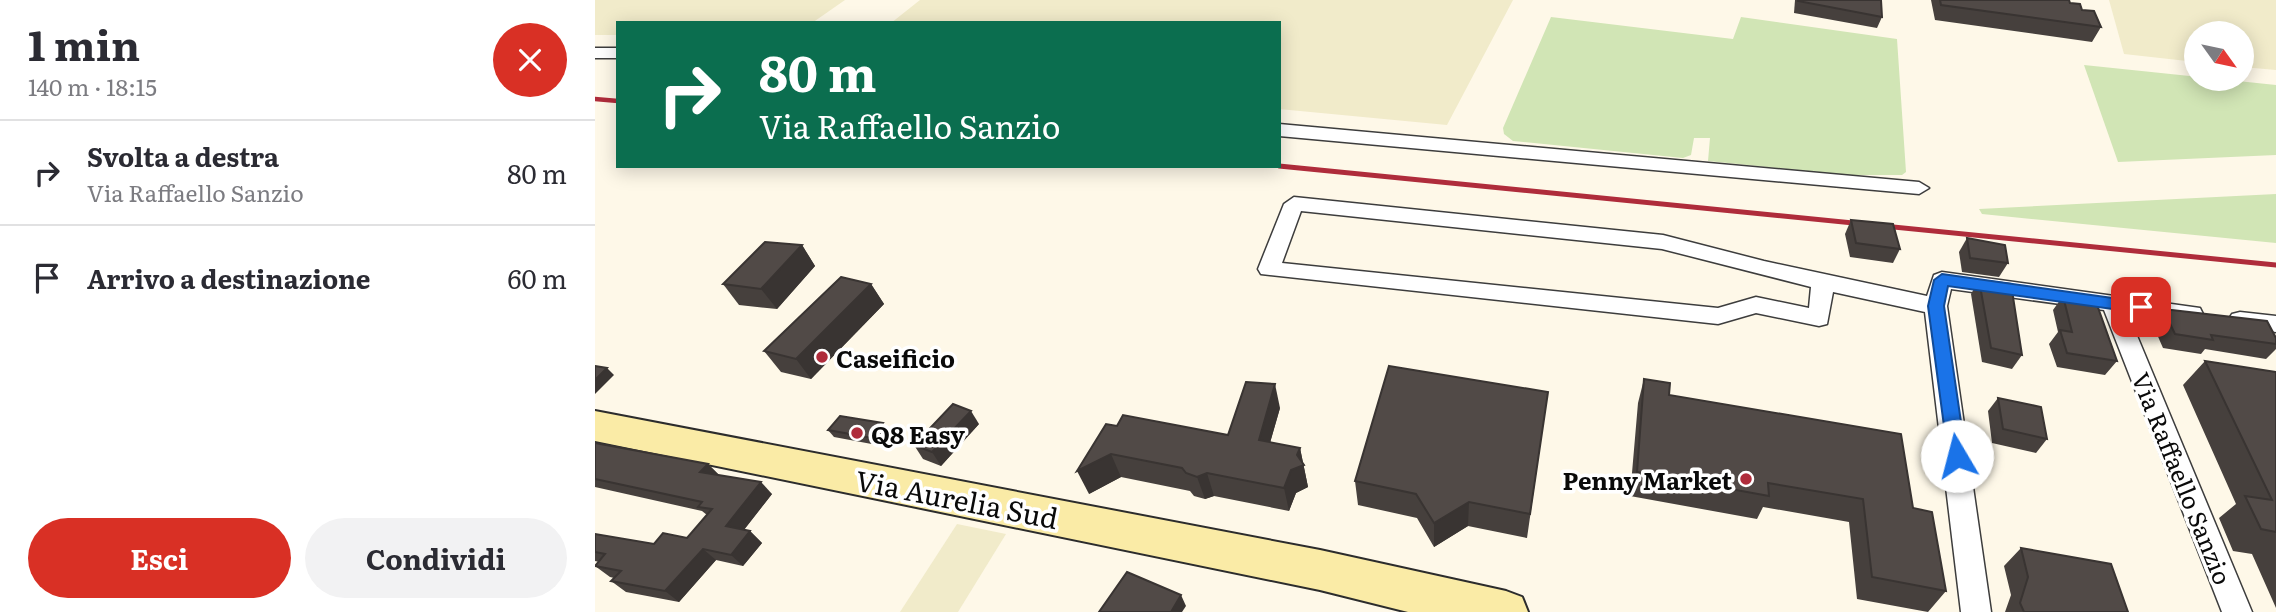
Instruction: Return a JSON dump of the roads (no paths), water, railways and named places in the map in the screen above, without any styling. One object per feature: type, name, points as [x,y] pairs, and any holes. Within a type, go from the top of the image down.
[{"type":"main road","name":"Via Aurelia Sud","points":[[595,426],[1320,570],[1389,585],[1457,605],[1506,612]]},
{"type":"main road","name":"Via Aurelia Sud","points":[[1320,570],[1421,612]]},
{"type":"street","points":[[595,52],[616,53]]},
{"type":"street","points":[[1281,130],[1919,188]]},
{"type":"street","points":[[1823,281],[1819,318],[1756,305],[1718,316],[1269,270],[1294,204],[1663,242],[1710,256],[1823,281],[1936,306]]},
{"type":"street","points":[[1976,612],[1936,306],[1942,280],[2276,324]]},
{"type":"street","name":"Via Raffaello Sanzio","points":[[2113,304],[2237,612]]},
{"type":"railway","points":[[595,99],[616,101]]},
{"type":"railway","points":[[1281,166],[2276,265]]},
{"type":"place","name":"Caseificio","points":[[822,357]]},
{"type":"place","name":"Q8 Easy","points":[[857,433]]},
{"type":"place","name":"Penny Market","points":[[1746,479]]}]
